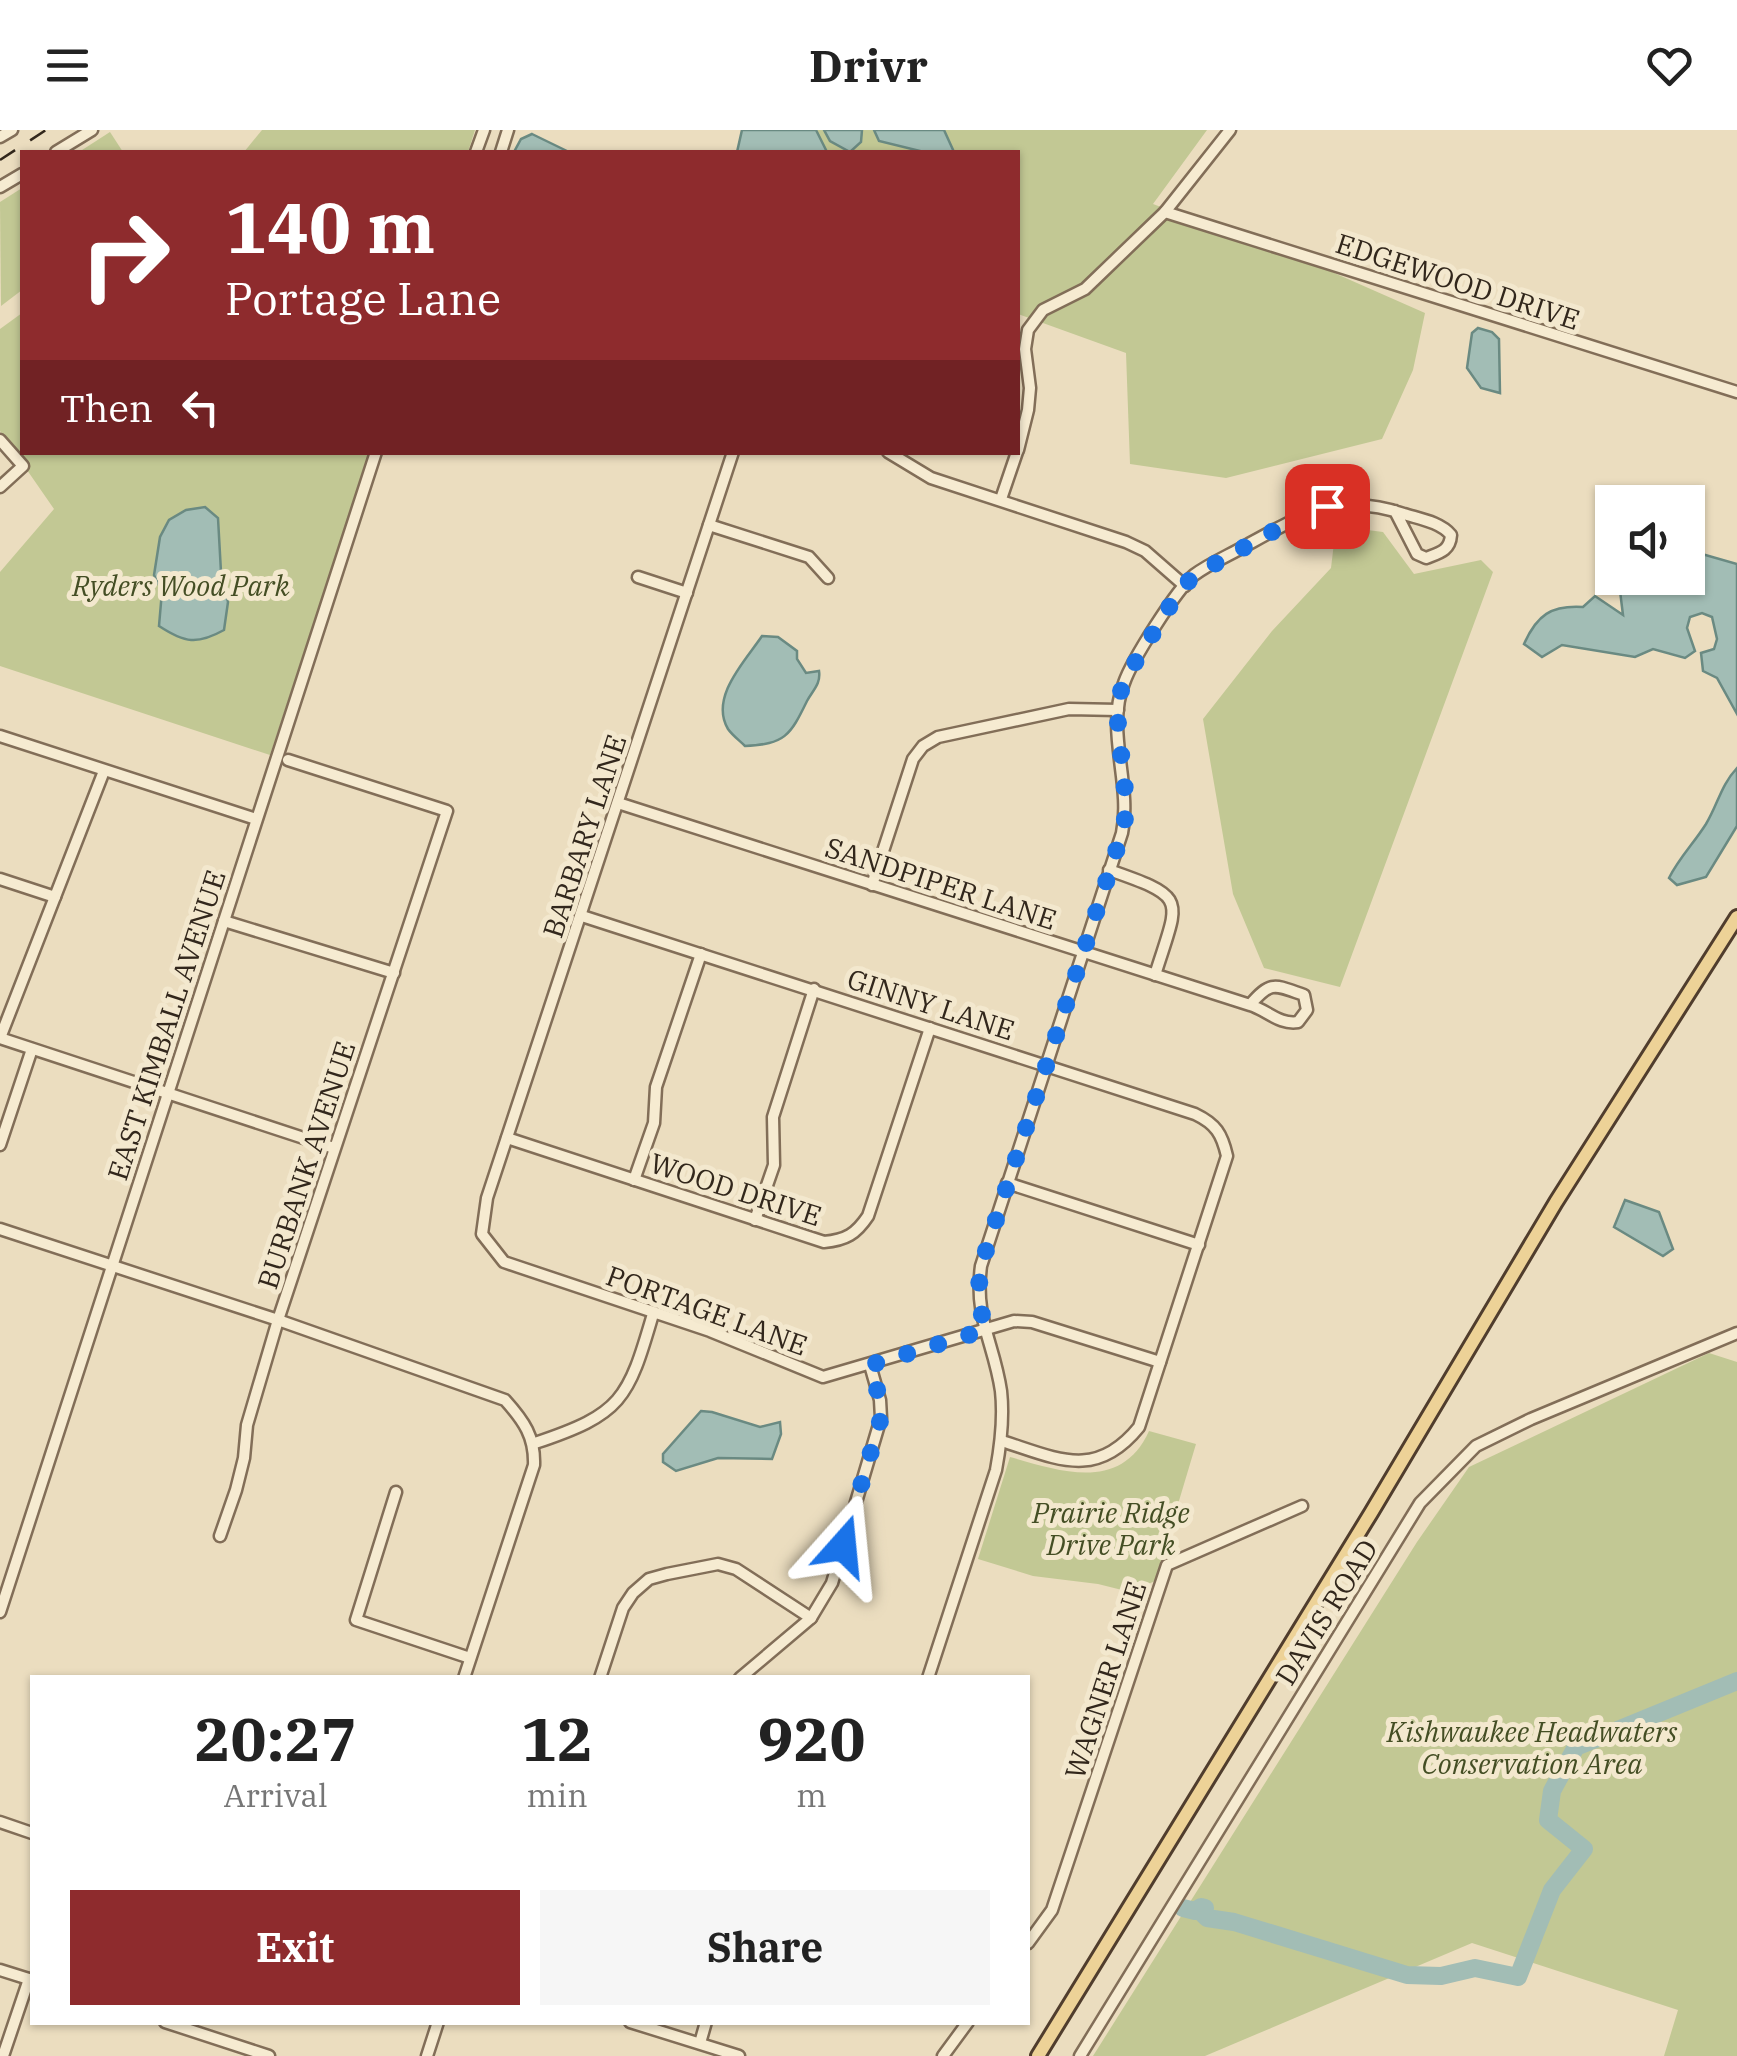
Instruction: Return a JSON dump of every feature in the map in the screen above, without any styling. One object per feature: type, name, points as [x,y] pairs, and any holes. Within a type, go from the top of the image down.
[{"type":"main road","points":[[1038,2056],[1556,1202],[1737,918]]},
{"type":"street","points":[[0,138],[12,130]]},
{"type":"street","points":[[59,150],[92,130]]},
{"type":"street","points":[[1020,440],[1030,388],[1022,330],[1043,310],[1085,289],[1165,212],[1230,130]]},
{"type":"street","name":"EDGEWOOD DRIVE","points":[[1165,212],[1737,392]]},
{"type":"street","points":[[0,440],[23,466],[0,487]]},
{"type":"street","name":"EAST KIMBALL AVENUE","points":[[0,1612],[375,455]]},
{"type":"street","name":"BARBARY LANE","points":[[482,1234],[487,1198],[732,455]]},
{"type":"street","points":[[893,455],[931,478],[1126,542],[1145,551],[1184,586]]},
{"type":"street","points":[[1001,499],[1016,455]]},
{"type":"street","points":[[929,1675],[1002,1441],[1000,1387],[978,1295],[981,1266],[1127,809],[1118,710],[1125,679],[1193,576],[1304,514],[1327,506],[1358,504],[1395,510],[1444,527],[1451,535],[1450,544],[1426,558],[1417,554],[1395,510]]},
{"type":"street","points":[[709,524],[809,557],[828,578]]},
{"type":"street","points":[[638,577],[686,593]]},
{"type":"street","points":[[872,885],[914,759],[922,746],[938,737],[1069,708],[1118,710]]},
{"type":"street","points":[[0,736],[256,819]]},
{"type":"street","name":"BURBANK AVENUE","points":[[220,1536],[236,1490],[247,1425],[278,1320],[446,811],[288,760]]},
{"type":"street","points":[[104,771],[0,1038],[334,1148]]},
{"type":"street","name":"SANDPIPER LANE","points":[[618,803],[1250,1005],[1291,1023],[1298,1022],[1307,1010],[1304,995],[1274,985],[1261,991],[1250,1005]]},
{"type":"street","points":[[1110,870],[1161,888],[1169,896],[1172,919],[1155,975]]},
{"type":"street","points":[[0,879],[55,897]]},
{"type":"street","name":"GINNY LANE","points":[[582,916],[1196,1114],[1222,1133],[1227,1156],[1139,1427],[1124,1446],[1088,1462],[1065,1460],[1002,1441]]},
{"type":"street","points":[[224,922],[394,974]]},
{"type":"street","points":[[634,1180],[654,1122],[656,1088],[701,954]]},
{"type":"street","points":[[755,1220],[774,1165],[773,1117],[814,990]]},
{"type":"street","name":"WOOD DRIVE","points":[[508,1138],[824,1242],[842,1240],[857,1232],[868,1216],[930,1028]]},
{"type":"street","points":[[0,1144],[32,1049]]},
{"type":"street","points":[[1007,1183],[1199,1244]]},
{"type":"street","points":[[0,1228],[504,1400],[521,1418],[534,1443],[534,1465],[465,1675]]},
{"type":"street","name":"PORTAGE LANE","points":[[482,1234],[504,1262],[710,1330],[824,1377],[1014,1321],[1032,1322],[1160,1362]]},
{"type":"street","points":[[534,1443],[600,1418],[619,1398],[636,1370],[654,1314]]},
{"type":"street","name":"DAVIS ROAD","points":[[1080,2056],[1420,1503],[1476,1446],[1531,1418],[1737,1333]]},
{"type":"street","points":[[744,1675],[810,1618],[832,1583],[878,1438],[880,1400],[870,1365]]},
{"type":"street","points":[[396,1492],[356,1620],[470,1658]]},
{"type":"street","name":"WAGNER LANE","points":[[1030,1940],[1052,1910],[1166,1565],[1302,1506]]},
{"type":"street","points":[[601,1675],[633,1593],[649,1579],[667,1574],[718,1564],[736,1569],[810,1618]]},
{"type":"street","points":[[0,1822],[30,1832]]},
{"type":"street","points":[[0,1970],[30,1980]]},
{"type":"street","points":[[3,2056],[30,1983]]},
{"type":"street","points":[[173,2025],[270,2056]]},
{"type":"street","points":[[427,2056],[437,2025]]},
{"type":"street","points":[[640,2025],[739,2056]]},
{"type":"street","points":[[700,2044],[705,2025]]},
{"type":"street","points":[[942,2056],[966,2025]]},
{"type":"green space","points":[[262,130],[475,130],[469,150],[246,150]]},
{"type":"green space","points":[[753,130],[1207,130],[1153,204],[1332,272],[1425,313],[1413,370],[1382,439],[1226,478],[1130,464],[1126,353],[1020,315],[1020,150],[756,150]]},
{"type":"green space","points":[[110,132],[122,150],[82,150]]},
{"type":"green space","points":[[20,189],[20,292],[1,306],[0,202]]},
{"type":"green space","name":"Ryders Wood Park","points":[[20,314],[20,455],[369,455],[270,755],[0,666],[0,572],[54,509],[0,431],[0,329]]},
{"type":"green space","points":[[1336,526],[1383,532],[1414,574],[1481,560],[1493,572],[1340,987],[1264,968],[1233,894],[1203,719],[1272,631],[1331,568]]},
{"type":"green space","name":"Kishwaukee Headwaters Conservation Area","points":[[1709,1353],[1737,1362],[1737,2056],[1664,2056],[1678,2010],[1472,1943],[1205,2056],[1093,2056],[1417,1542],[1469,1467]]},
{"type":"green space","name":"Prairie Ridge Drive Park","points":[[1149,1431],[1196,1444],[1155,1581],[1130,1592],[1033,1576],[978,1559],[1010,1457],[1069,1471],[1106,1470],[1137,1450]]},
{"type":"water","points":[[742,130],[816,130],[826,150],[737,150]]},
{"type":"water","points":[[824,130],[862,130],[861,142],[852,150],[830,141]]},
{"type":"water","points":[[874,130],[944,130],[953,150],[916,150],[879,141]]},
{"type":"water","points":[[532,134],[565,150],[515,150],[521,139]]},
{"type":"water","points":[[1478,328],[1499,339],[1500,393],[1481,388],[1467,368],[1472,333]]},
{"type":"water","points":[[205,507],[218,518],[221,572],[228,602],[224,630],[191,640],[159,626],[162,591],[154,575],[160,537],[169,520],[186,510]]},
{"type":"water","points":[[1705,555],[1737,564],[1737,714],[1717,678],[1703,671],[1701,653],[1714,649],[1717,639],[1712,617],[1702,613],[1690,617],[1687,628],[1695,651],[1685,658],[1653,649],[1635,657],[1562,645],[1542,657],[1524,644],[1546,614],[1583,607],[1595,596],[1623,615],[1620,595],[1705,595]]},
{"type":"water","points":[[762,636],[778,637],[797,651],[797,659],[806,673],[819,671],[819,680],[785,736],[745,746],[728,729],[723,704],[732,680]]},
{"type":"water","points":[[1737,768],[1737,826],[1706,877],[1677,885],[1669,878],[1706,824]]},
{"type":"water","points":[[1625,1200],[1659,1212],[1673,1249],[1663,1256],[1614,1227]]},
{"type":"water","points":[[701,1411],[760,1427],[780,1422],[781,1434],[772,1459],[718,1458],[676,1471],[663,1462],[663,1454]]},
{"type":"waterway","points":[[1183,1908],[1205,1908],[1203,1914],[1207,1918],[1234,1922],[1407,1975],[1441,1976],[1475,1968],[1518,1977],[1552,1890],[1584,1849],[1548,1820],[1552,1791],[1576,1747],[1737,1681]]},
{"type":"railway","points":[[0,160],[46,130]]},
{"type":"route","points":[[843,1546],[881,1418],[870,1365],[985,1330],[978,1295],[981,1266],[1122,833],[1127,809],[1118,700],[1125,679],[1176,596],[1193,576],[1304,514],[1327,506]]}]
